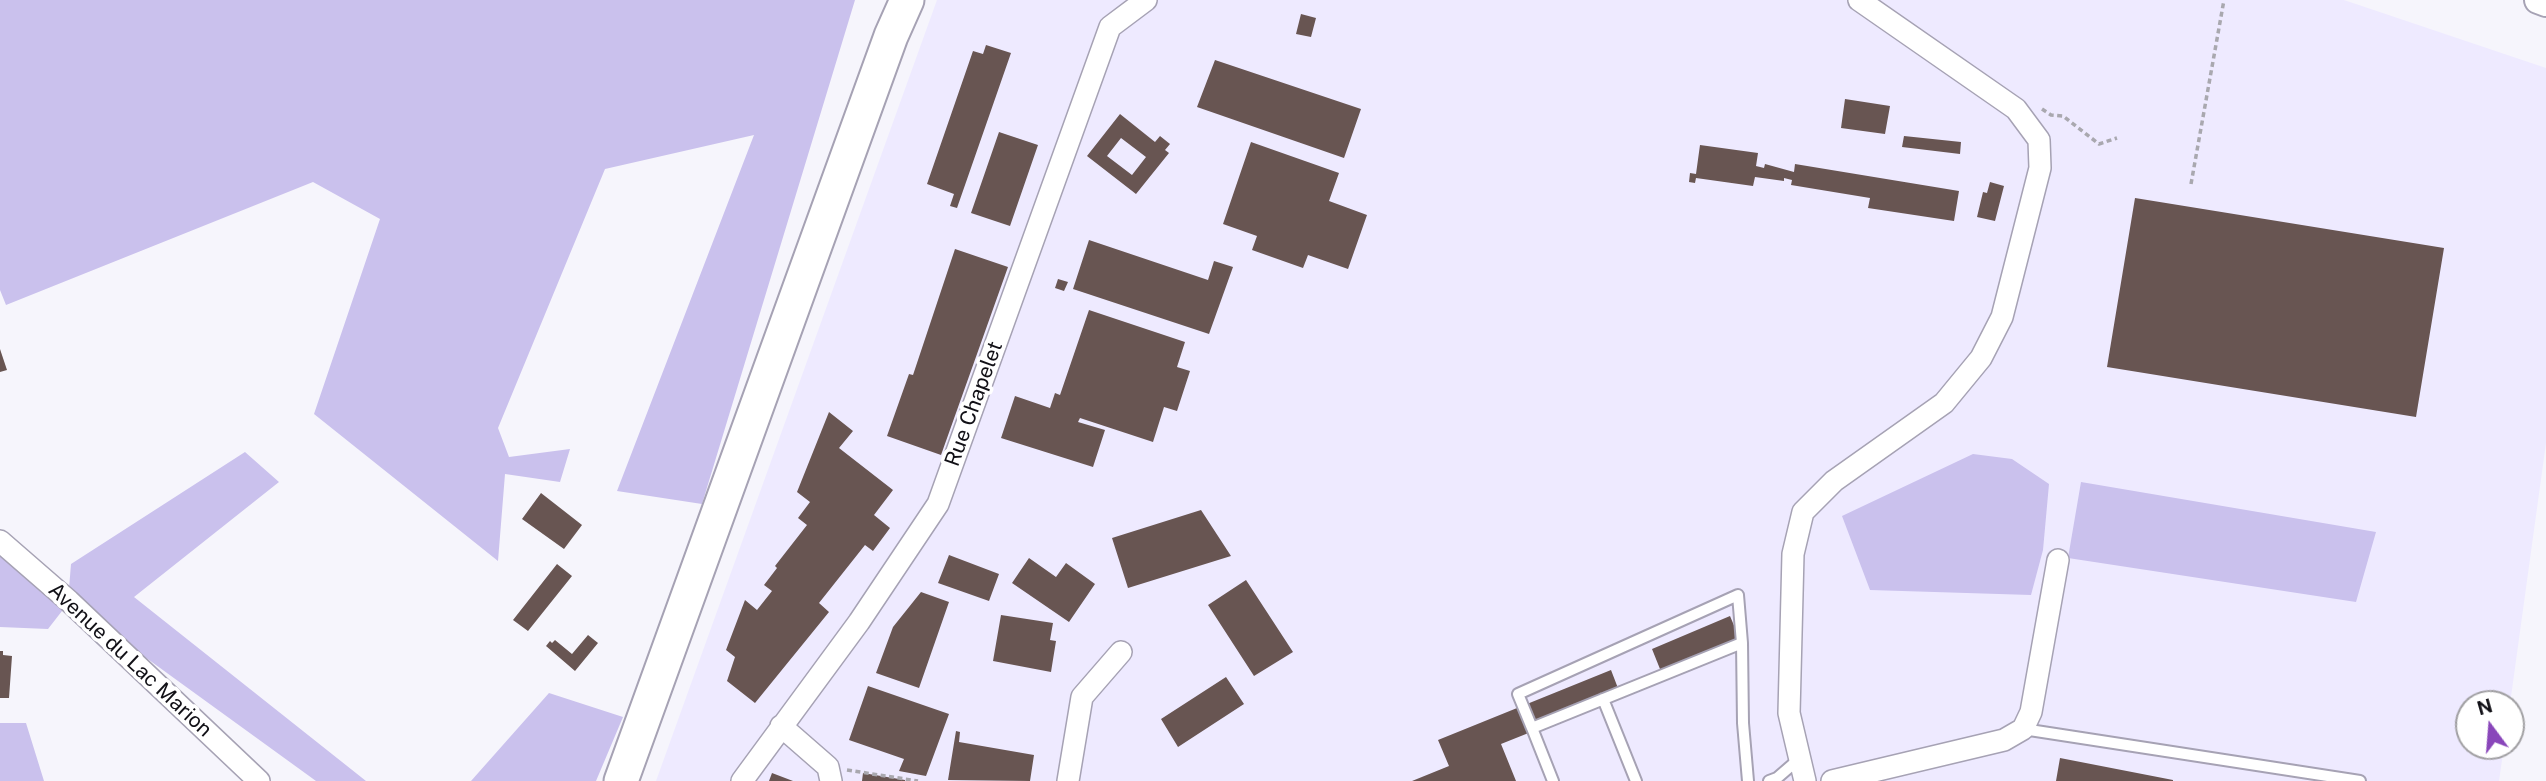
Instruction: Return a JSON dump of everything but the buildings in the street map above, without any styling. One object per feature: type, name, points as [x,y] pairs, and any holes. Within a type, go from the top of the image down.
[{"type":"main road","points":[[891,36],[901,0]]},
{"type":"main road","points":[[621,781],[891,36],[907,0]]},
{"type":"street","name":"Rue Chapelet","points":[[742,781],[859,622],[938,504],[1110,27],[1146,0]]},
{"type":"street","points":[[1805,781],[1789,713],[1793,554],[1803,512],[1834,481],[1944,403],[1981,358],[2002,317],[2040,169],[2039,140],[2016,109],[1859,0]]},
{"type":"street","points":[[2538,0],[2546,2]]},
{"type":"street","name":"Avenue du Lac Marion","points":[[0,541],[68,601],[259,781]]},
{"type":"street","points":[[1832,781],[2004,740],[2023,729],[2031,712],[2058,560]]},
{"type":"street","points":[[1068,781],[1082,697],[1121,652]]},
{"type":"street","points":[[781,726],[830,774]]},
{"type":"lane","points":[[1553,781],[1518,694],[1738,595],[1748,781]]},
{"type":"lane","points":[[1532,728],[1742,643]]},
{"type":"lane","points":[[1603,699],[1636,781]]},
{"type":"lane","points":[[2023,729],[2360,781]]},
{"type":"lane","points":[[1769,781],[1777,778],[1799,759]]},
{"type":"path","points":[[2191,184],[2224,0]]},
{"type":"path","points":[[830,774],[918,781]]},
{"type":"shaded area","points":[[0,0],[855,0],[702,504],[617,491],[754,135],[605,169],[498,428],[509,457],[570,449],[560,482],[505,474],[498,561],[314,414],[380,219],[313,182],[6,305],[0,290]]},
{"type":"shaded area","points":[[937,0],[2344,0],[2546,68],[2546,443],[2512,690],[2455,690],[2455,760],[2502,760],[2499,781],[656,781]]},
{"type":"shaded area","points":[[245,452],[279,482],[134,597],[366,781],[316,781],[69,602],[48,629],[0,627],[0,541],[68,601],[71,564]]},
{"type":"shaded area","points":[[1973,454],[2012,459],[2049,484],[2043,550],[2031,595],[1870,590],[1842,516]]},
{"type":"shaded area","points":[[2081,482],[2376,532],[2356,602],[2068,558]]},
{"type":"shaded area","points":[[549,693],[623,717],[596,781],[471,781]]},
{"type":"shaded area","points":[[0,723],[26,723],[44,781],[0,781]]}]
